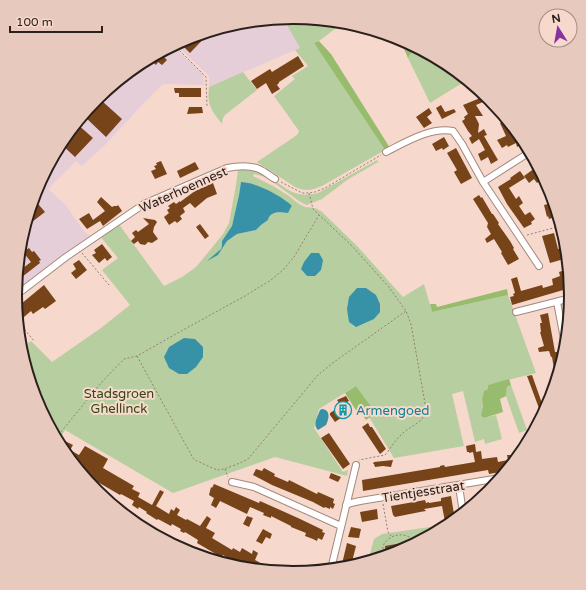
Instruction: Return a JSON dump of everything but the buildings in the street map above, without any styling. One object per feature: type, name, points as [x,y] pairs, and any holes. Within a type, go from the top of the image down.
[{"type":"street","points":[[386,152],[417,137],[446,130],[453,131],[483,182],[539,266]]},
{"type":"street","points":[[483,182],[525,155]]},
{"type":"street","name":"Waterhoennest","points":[[22,290],[63,258],[144,204],[227,168],[235,166],[259,169],[275,179]]},
{"type":"street","points":[[516,312],[564,300]]},
{"type":"street","points":[[557,302],[562,329]]},
{"type":"street","points":[[332,563],[356,465]]},
{"type":"street","name":"Tientjesstraat","points":[[346,505],[351,502],[492,480]]},
{"type":"street","points":[[232,482],[254,487],[341,526]]},
{"type":"street","points":[[458,486],[462,507]]},
{"type":"path","points":[[179,50],[206,77],[207,106]]},
{"type":"path","points":[[275,179],[302,193],[315,192],[325,188],[386,152]]},
{"type":"path","points":[[309,193],[313,209],[352,246],[388,286],[406,311],[411,324],[426,409],[426,414],[423,418],[400,435],[385,455],[358,460],[356,465]]},
{"type":"path","points":[[60,433],[101,383],[124,359],[137,356],[245,296],[271,280],[283,270],[294,256],[319,215]]},
{"type":"path","points":[[519,238],[556,228]]},
{"type":"path","points":[[78,248],[108,285]]},
{"type":"path","points":[[137,356],[193,458],[217,470],[248,459],[312,381],[323,370],[406,311]]},
{"type":"path","points":[[24,329],[34,341]]},
{"type":"path","points":[[225,468],[232,482]]},
{"type":"path","points":[[382,497],[388,532],[391,537]]},
{"type":"path","points":[[383,551],[383,545],[391,537],[403,534],[413,538]]},
{"type":"shaded area","points":[[287,24],[300,48],[209,87],[209,76],[180,49],[206,38],[240,29],[258,26]]},
{"type":"shaded area","points":[[177,50],[203,74],[204,85],[163,84],[106,144],[82,166],[76,161],[48,189],[65,204],[84,231],[90,236],[23,285],[24,260],[31,225],[36,208],[58,159],[89,116],[114,91],[142,70]]},
{"type":"green space","points":[[287,24],[337,27],[314,43],[385,150],[322,186],[309,190],[302,190],[295,187],[257,162],[297,135],[299,131],[274,96],[295,79],[292,76],[308,66],[295,50],[300,48]]},
{"type":"green space","points":[[319,41],[331,54],[390,148],[385,150],[314,43]]},
{"type":"green space","points":[[404,48],[412,52],[408,58]]},
{"type":"green space","points":[[413,52],[444,70],[462,83],[430,103],[408,58]]},
{"type":"green space","points":[[243,72],[257,90],[225,115],[222,124],[215,115],[209,103],[209,87]]},
{"type":"green space","name":"Stadsgroen Ghellinck","points":[[377,160],[378,162],[347,180],[322,199],[307,205],[299,201],[266,177],[254,174],[253,176],[273,186],[299,204],[321,211],[358,247],[403,297],[424,284],[432,312],[508,295],[536,373],[488,385],[488,389],[482,400],[484,418],[496,415],[502,439],[485,444],[484,439],[475,442],[463,391],[452,394],[464,446],[394,458],[369,417],[376,413],[356,386],[319,409],[314,428],[343,472],[348,470],[347,476],[275,457],[173,493],[65,430],[62,436],[50,415],[36,382],[26,344],[31,341],[52,362],[101,328],[130,305],[102,270],[118,258],[100,236],[118,223],[164,286],[182,277],[196,267],[223,234],[229,223],[238,170],[257,171],[273,179],[292,192],[308,195],[318,193]],"holes":[[[241,182],[247,182],[278,196],[282,212],[271,215],[268,220],[256,230],[237,234],[227,241],[218,255],[210,259],[221,249],[222,241],[232,226]]]},
{"type":"green space","points":[[507,289],[508,295],[432,312],[430,304],[436,304],[437,307]]},
{"type":"green space","points":[[509,379],[511,385],[507,387],[506,396],[500,399],[503,412],[484,418],[481,415],[484,391],[488,389],[488,385]]},
{"type":"green space","points":[[511,385],[527,430],[519,433],[506,396],[507,387]]},
{"type":"green space","points":[[356,386],[376,413],[366,420],[361,413],[359,415],[345,393]]},
{"type":"green space","points":[[430,527],[430,529],[397,545],[370,555],[374,539],[382,534]]},
{"type":"water","points":[[241,182],[253,184],[268,190],[292,206],[288,213],[279,212],[271,215],[268,220],[256,230],[237,234],[227,241],[218,255],[207,261],[221,249],[222,241],[232,226]]},
{"type":"water","points":[[311,253],[319,253],[323,260],[321,270],[315,276],[307,276],[301,269]]},
{"type":"water","points":[[357,288],[366,288],[376,295],[380,304],[380,312],[374,319],[356,327],[349,322],[347,309],[349,297]]},
{"type":"water","points":[[184,338],[195,339],[203,347],[203,357],[196,367],[187,374],[179,374],[169,368],[164,357],[169,347]]},
{"type":"water","points":[[322,409],[327,411],[328,418],[326,425],[318,430],[315,423],[320,410]]},
{"type":"place","name":"Armengoed","points":[[343,410]]}]
